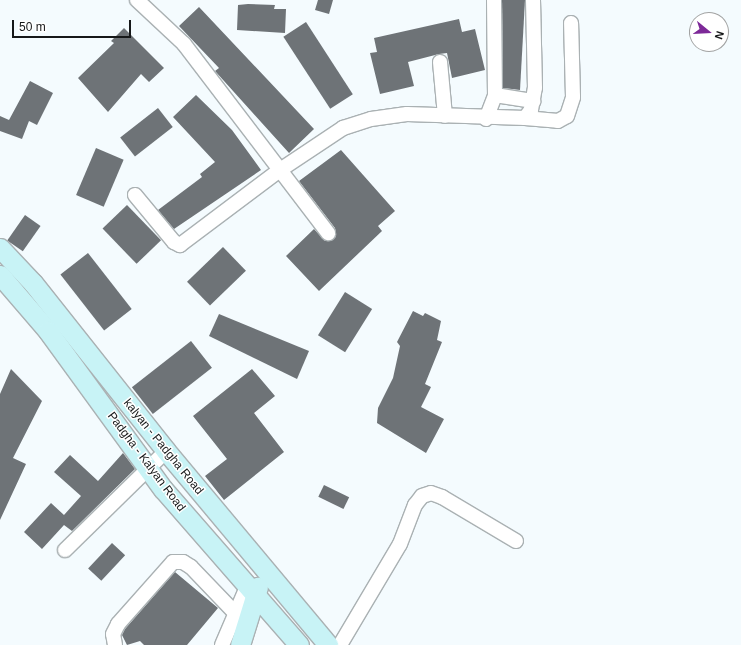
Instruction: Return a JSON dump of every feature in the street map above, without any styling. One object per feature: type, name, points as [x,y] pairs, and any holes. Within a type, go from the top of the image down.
[{"type":"main road","name":"kalyan - Padgha Road","points":[[0,248],[26,289],[99,367],[264,571],[328,645]]},
{"type":"main road","name":"Padgha - Kalyan Road","points":[[0,275],[26,289],[85,381],[163,489],[299,645]]},
{"type":"main road","points":[[85,381],[99,367]]},
{"type":"main road","points":[[240,645],[251,591],[264,571]]},
{"type":"street","points":[[137,0],[184,44],[328,233]]},
{"type":"street","points":[[486,119],[495,95],[492,87],[494,0]]},
{"type":"street","points":[[525,118],[534,101],[533,0]]},
{"type":"street","points":[[135,195],[174,242],[180,245],[280,170],[343,128],[371,120],[407,114],[486,119],[525,118],[558,121],[567,116],[573,97],[571,22]]},
{"type":"street","points":[[440,62],[445,116]]},
{"type":"street","points":[[495,95],[534,101]]},
{"type":"street","points":[[66,550],[148,467],[166,451]]},
{"type":"street","points":[[340,645],[400,544],[415,505],[422,496],[431,493],[442,497],[516,541]]},
{"type":"street","points":[[115,645],[113,634],[118,624],[173,562],[183,562],[191,567],[236,614]]},
{"type":"street","points":[[222,645],[236,614],[251,591]]},
{"type":"building","points":[[318,0],[333,0],[329,14],[315,10]]},
{"type":"building","points":[[502,0],[525,0],[520,90],[503,88]]},
{"type":"building","points":[[238,5],[275,5],[274,9],[286,9],[285,33],[237,30]]},
{"type":"building","points":[[199,7],[314,129],[289,153],[215,71],[219,68],[179,26]]},
{"type":"building","points":[[459,19],[462,32],[475,29],[485,70],[452,78],[447,53],[439,54],[408,62],[414,86],[380,94],[370,53],[377,52],[374,38]]},
{"type":"building","points":[[306,22],[353,94],[330,109],[283,37]]},
{"type":"building","points":[[124,28],[164,68],[149,82],[141,74],[108,112],[78,78],[114,43],[111,41]]},
{"type":"building","points":[[30,81],[53,93],[37,125],[29,121],[22,139],[0,131],[0,116],[9,120]]},
{"type":"building","points":[[196,95],[232,130],[261,170],[174,229],[158,210],[202,177],[200,174],[215,162],[173,117]]},
{"type":"building","points":[[158,108],[173,127],[135,156],[120,138]]},
{"type":"building","points":[[96,148],[124,160],[104,207],[76,195]]},
{"type":"building","points":[[341,150],[395,211],[378,226],[382,231],[319,291],[286,256],[314,229],[325,241],[336,237],[335,228],[299,181]]},
{"type":"building","points":[[127,205],[161,240],[137,264],[103,229]]},
{"type":"building","points":[[25,215],[41,226],[23,251],[7,240]]},
{"type":"building","points":[[223,247],[246,271],[210,305],[187,282]]},
{"type":"building","points":[[88,253],[132,309],[104,330],[60,275]]},
{"type":"building","points":[[345,292],[372,309],[345,352],[318,335]]},
{"type":"building","points":[[413,311],[423,316],[425,313],[441,321],[437,340],[442,342],[425,384],[431,387],[421,407],[444,419],[426,453],[377,423],[378,408],[393,378],[400,346],[397,342]]},
{"type":"building","points":[[219,314],[309,351],[297,379],[209,336]]},
{"type":"building","points":[[191,341],[212,368],[153,414],[132,387]]},
{"type":"building","points":[[11,369],[42,401],[13,458],[26,464],[0,520],[0,394]]},
{"type":"building","points":[[252,369],[275,396],[254,413],[284,452],[224,500],[205,476],[227,459],[193,416]]},
{"type":"building","points":[[123,453],[135,469],[72,531],[64,525],[42,549],[24,532],[51,503],[64,515],[81,496],[54,472],[70,455],[98,481]]},
{"type":"building","points":[[324,485],[349,497],[343,509],[318,497]]},
{"type":"building","points":[[112,543],[125,555],[101,581],[88,569]]},
{"type":"building","points":[[175,572],[218,608],[187,645],[144,645],[140,641],[127,645],[122,635],[125,629]]}]
